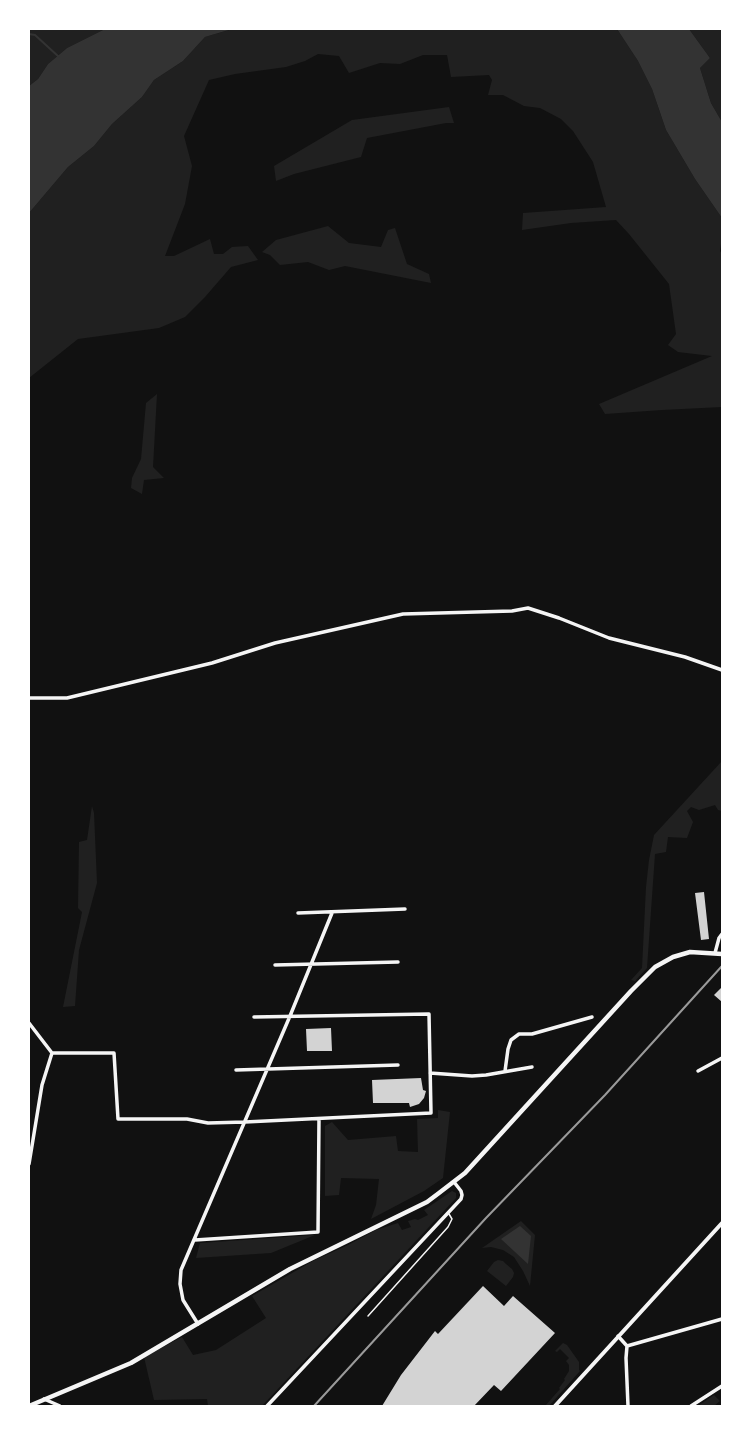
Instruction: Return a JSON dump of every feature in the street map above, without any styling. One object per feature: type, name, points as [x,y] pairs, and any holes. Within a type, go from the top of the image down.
[{"type":"main road","points":[[29,1406],[131,1363],[290,1269],[377,1225],[427,1202],[465,1172],[631,991],[655,967],[673,957],[690,952],[722,954]]},
{"type":"street","points":[[29,698],[67,698],[212,663],[275,643],[403,614],[512,611],[528,608],[559,618],[609,638],[685,657],[722,670]]},
{"type":"street","points":[[298,913],[404,910]]},
{"type":"street","points":[[198,1324],[183,1300],[180,1284],[181,1270],[268,1069],[332,913]]},
{"type":"street","points":[[715,953],[719,938],[722,934]]},
{"type":"street","points":[[275,965],[398,962]]},
{"type":"street","points":[[52,1053],[114,1053],[118,1119],[187,1119],[208,1123],[431,1113],[429,1014],[254,1017]]},
{"type":"street","points":[[505,1071],[508,1049],[511,1040],[519,1034],[532,1034],[592,1017]]},
{"type":"street","points":[[29,1023],[52,1053]]},
{"type":"street","points":[[29,1164],[42,1085],[52,1053]]},
{"type":"street","points":[[698,1071],[722,1058]]},
{"type":"street","points":[[236,1070],[398,1065]]},
{"type":"street","points":[[430,1073],[472,1076],[532,1067]]},
{"type":"street","points":[[194,1240],[318,1232],[319,1119]]},
{"type":"street","points":[[267,1406],[461,1199],[461,1191],[454,1182]]},
{"type":"street","points":[[555,1406],[722,1223]]},
{"type":"street","points":[[627,1346],[722,1319]]},
{"type":"street","points":[[618,1336],[627,1346],[628,1406]]},
{"type":"street","points":[[691,1406],[722,1386]]},
{"type":"street","points":[[44,1399],[60,1406]]},
{"type":"lane","points":[[368,1316],[448,1227],[452,1219],[448,1213]]},
{"type":"shaded area","points":[[29,29],[105,29],[67,48],[48,64],[38,79],[29,86]]},
{"type":"shaded area","points":[[105,29],[232,29],[205,37],[183,61],[154,80],[142,97],[112,124],[94,146],[68,167],[29,213],[29,86],[38,79],[48,64],[67,48]]},
{"type":"shaded area","points":[[232,29],[617,29],[638,61],[652,89],[666,130],[695,179],[722,218],[720,251],[722,254],[722,407],[605,414],[599,404],[712,356],[678,352],[668,345],[676,334],[669,284],[616,220],[571,223],[522,230],[523,213],[606,207],[593,162],[573,131],[561,119],[540,108],[524,106],[503,95],[488,95],[492,80],[489,75],[451,77],[447,55],[423,55],[400,64],[380,63],[349,73],[339,56],[318,54],[305,61],[286,67],[235,74],[209,80],[184,136],[192,166],[185,204],[165,256],[174,256],[210,239],[214,254],[223,254],[232,247],[248,246],[258,260],[231,267],[185,317],[159,328],[78,339],[29,378],[29,213],[68,167],[94,146],[112,124],[142,97],[154,80],[183,61],[205,37]]},
{"type":"shaded area","points":[[617,29],[689,29],[710,58],[700,68],[711,103],[722,122],[722,218],[695,179],[666,130],[652,89],[638,61]]},
{"type":"shaded area","points":[[689,29],[722,29],[722,122],[711,103],[700,68],[710,58]]},
{"type":"shaded area","points":[[449,107],[454,123],[446,123],[367,138],[361,157],[294,174],[276,181],[274,166],[352,120]]},
{"type":"shaded area","points":[[328,226],[349,243],[381,247],[388,230],[395,228],[407,264],[429,274],[431,283],[345,266],[329,270],[308,262],[280,265],[270,255],[262,252],[276,240]]},
{"type":"shaded area","points":[[157,394],[153,467],[164,478],[144,480],[142,494],[131,488],[132,478],[141,459],[146,403]]},
{"type":"shaded area","points":[[722,761],[722,811],[718,810],[715,805],[699,810],[691,807],[687,811],[693,822],[687,838],[668,837],[666,852],[655,854],[647,968],[635,981],[631,980],[642,968],[646,887],[654,835]]},
{"type":"shaded area","points":[[92,806],[94,813],[97,883],[79,950],[75,1006],[63,1007],[82,912],[78,908],[79,842],[87,840]]},
{"type":"shaded area","points":[[438,1110],[450,1112],[443,1178],[424,1191],[371,1219],[376,1205],[379,1179],[341,1178],[339,1195],[325,1196],[325,1126],[332,1122],[348,1140],[396,1136],[398,1151],[418,1152],[417,1119],[438,1118]]},
{"type":"shaded area","points":[[452,1191],[456,1193],[456,1198],[262,1406],[208,1406],[207,1399],[154,1400],[144,1357],[182,1337],[193,1355],[216,1350],[266,1318],[252,1296],[313,1261],[376,1230],[398,1223],[402,1230],[411,1227],[408,1221],[415,1219],[418,1220],[428,1215],[424,1210]]},
{"type":"shaded area","points":[[521,1221],[535,1235],[530,1286],[514,1257],[503,1250],[491,1247],[482,1248]]},
{"type":"shaded area","points":[[520,1226],[531,1236],[528,1264],[501,1239]]},
{"type":"shaded area","points":[[315,1235],[271,1253],[196,1258],[200,1243]]},
{"type":"shaded area","points":[[498,1260],[503,1261],[512,1269],[514,1273],[513,1277],[506,1286],[487,1271],[494,1262]]},
{"type":"shaded area","points":[[563,1343],[567,1345],[579,1362],[580,1371],[549,1406],[545,1406],[560,1389],[559,1388],[569,1371],[569,1365],[566,1361],[569,1358],[560,1349],[557,1352],[555,1351]]},
{"type":"shaded area","points":[[714,1395],[720,1401],[714,1406],[698,1406]]},
{"type":"building","points":[[704,892],[709,939],[701,940],[695,893]]},
{"type":"building","points":[[722,987],[722,1002],[714,995]]},
{"type":"building","points":[[331,1028],[332,1051],[307,1051],[306,1029]]},
{"type":"building","points":[[421,1078],[423,1090],[426,1091],[424,1098],[419,1104],[410,1107],[409,1103],[373,1103],[372,1080]]},
{"type":"building","points":[[483,1286],[504,1306],[513,1296],[555,1333],[501,1391],[494,1385],[474,1406],[382,1406],[401,1375],[435,1331],[438,1334]]},
{"type":"waterway","points":[[29,34],[35,35],[59,57]]},
{"type":"railway","points":[[314,1406],[486,1218],[605,1095],[722,966]]}]
